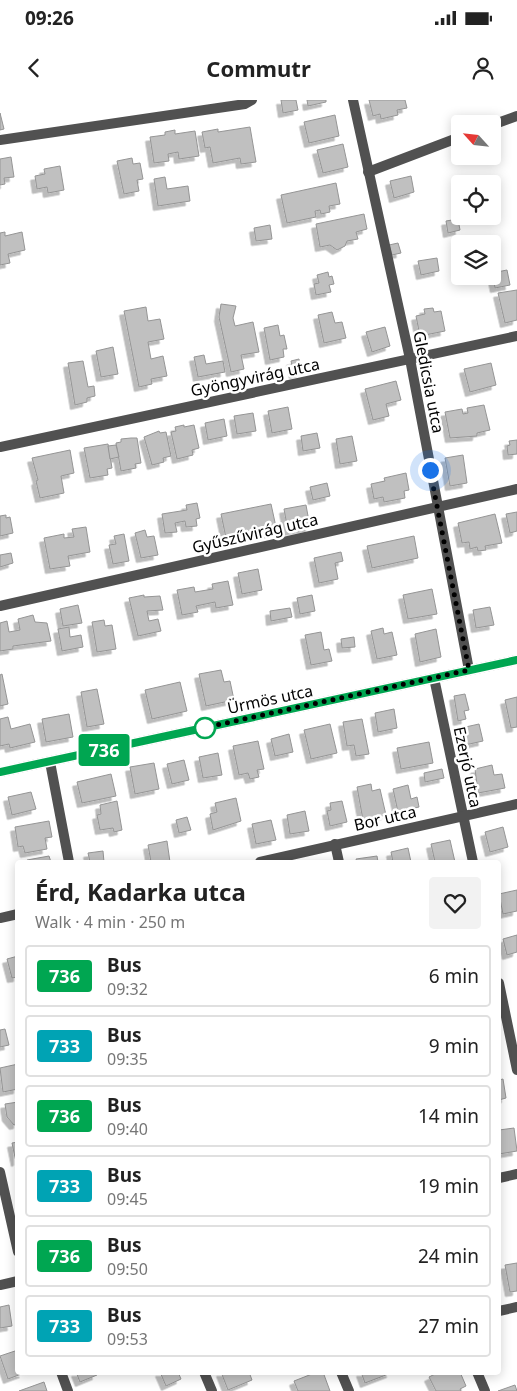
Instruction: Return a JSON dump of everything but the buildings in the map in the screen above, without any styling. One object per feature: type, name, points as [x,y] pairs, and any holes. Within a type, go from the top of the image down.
[{"type":"street","points":[[0,140],[245,104],[252,100]]},
{"type":"street","name":"Gledicsia utca","points":[[353,100],[410,359],[469,670]]},
{"type":"street","points":[[501,122],[517,116]]},
{"type":"street","points":[[368,172],[451,140]]},
{"type":"street","name":"Gyöngyvirág utca","points":[[0,447],[517,336]]},
{"type":"street","name":"Gyűszűvirág utca","points":[[0,606],[517,489]]},
{"type":"street","name":"Ürmös utca","points":[[0,772],[517,660]]},
{"type":"street","name":"Ezerjó utca","points":[[434,678],[473,860]]},
{"type":"street","points":[[50,762],[69,860]]},
{"type":"street","name":"Bor utca","points":[[268,860],[517,804]]},
{"type":"street","points":[[335,844],[339,860]]},
{"type":"street","points":[[0,918],[15,915]]},
{"type":"street","points":[[501,993],[517,1070]]},
{"type":"street","points":[[0,1172],[15,1239]]},
{"type":"street","points":[[501,1178],[517,1174]]},
{"type":"street","points":[[0,1285],[15,1282]]},
{"type":"street","points":[[501,1311],[517,1307]]},
{"type":"street","points":[[62,1375],[68,1391]]},
{"type":"street","points":[[205,1375],[212,1391]]},
{"type":"street","points":[[343,1375],[349,1391]]},
{"type":"street","points":[[478,1375],[485,1391]]},
{"type":"bus line","name":"736","points":[[0,772],[517,660]]},
{"type":"route","points":[[205,728],[203,728],[469,670],[430,470]]}]
